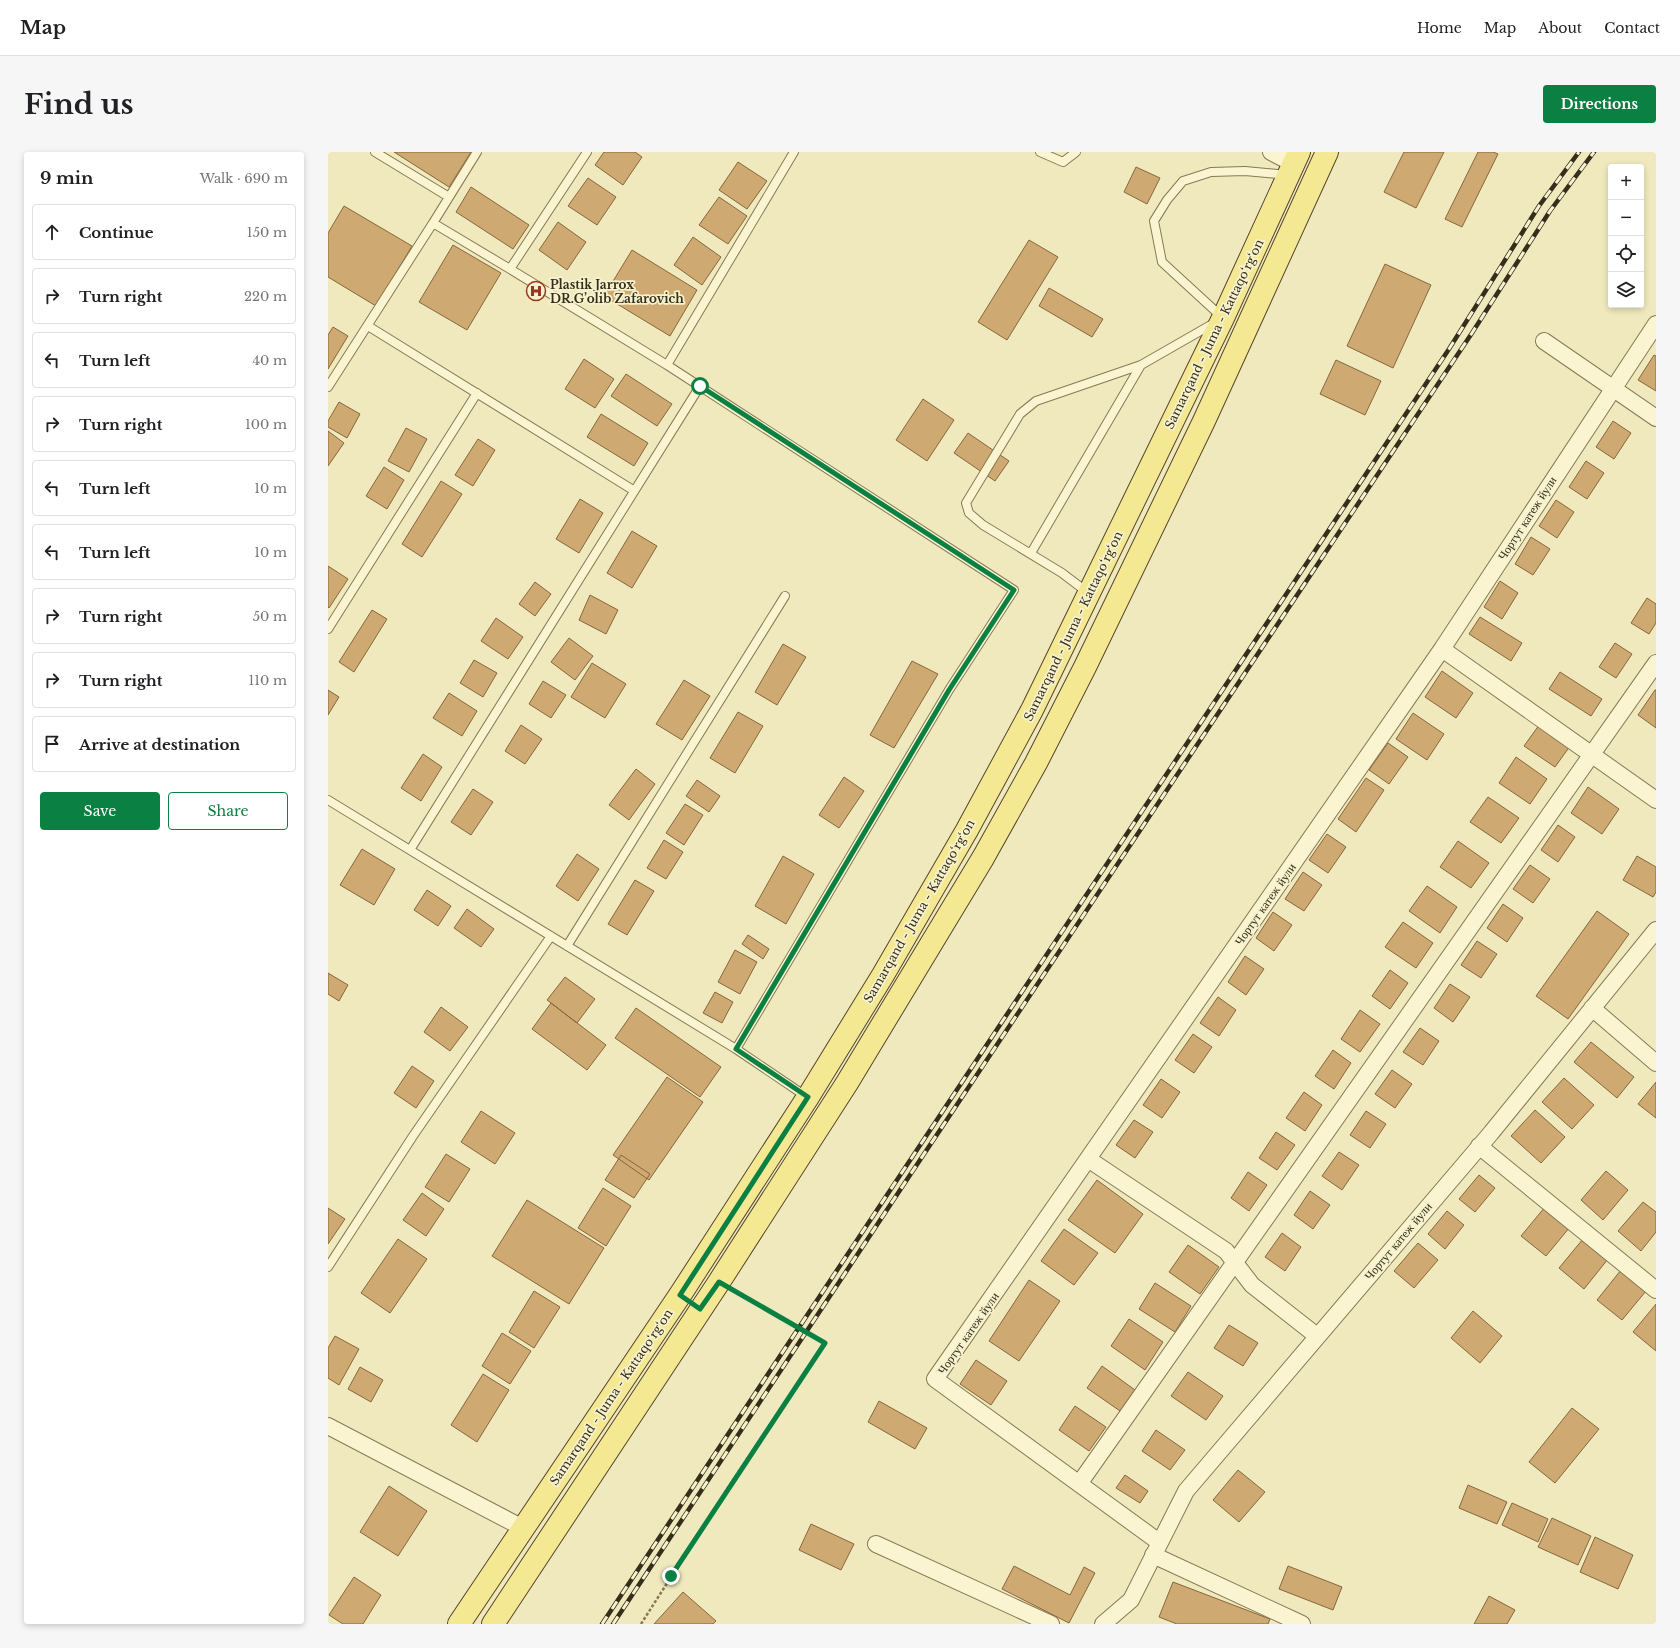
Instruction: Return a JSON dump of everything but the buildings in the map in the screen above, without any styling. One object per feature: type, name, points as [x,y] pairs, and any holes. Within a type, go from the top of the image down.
[{"type":"main road","name":"Samarqand - Juma - Kattaqo‘rg‘on","points":[[493,1624],[719,1282],[847,1083],[983,858],[1036,763],[1204,421],[1327,152]]},
{"type":"main road","name":"Samarqand - Juma - Kattaqo‘rg‘on","points":[[459,1624],[680,1295],[808,1097],[883,975],[1000,771],[1032,710],[1088,592],[1223,318],[1294,164]]},
{"type":"main road","points":[[680,1295],[700,1309]]},
{"type":"street","points":[[1271,152],[1294,164]]},
{"type":"street","name":"Чортут катеж йули","points":[[1656,324],[1612,388],[1442,649],[935,1379],[1079,1484],[1156,1548],[1186,1491],[1479,1146],[1656,930]]},
{"type":"street","points":[[1544,341],[1656,418]]},
{"type":"street","points":[[1442,649],[1656,800]]},
{"type":"street","points":[[1079,1484],[1656,663]]},
{"type":"street","points":[[1592,1008],[1656,1063]]},
{"type":"street","points":[[1479,1146],[1656,1290]]},
{"type":"street","points":[[1088,1159],[1226,1251],[1252,1284],[1317,1336]]},
{"type":"street","points":[[328,1426],[523,1528]]},
{"type":"street","points":[[876,1544],[1051,1624]]},
{"type":"street","points":[[1103,1624],[1130,1600],[1156,1548],[1302,1624]]},
{"type":"lane","points":[[375,152],[450,197]]},
{"type":"lane","points":[[328,387],[450,197],[477,152]]},
{"type":"lane","points":[[510,269],[587,152]]},
{"type":"lane","points":[[667,365],[794,152]]},
{"type":"lane","points":[[1040,152],[1063,162],[1076,152]]},
{"type":"lane","points":[[1088,592],[1031,554],[983,525],[969,513],[966,502],[1020,414],[1036,401],[1141,365],[1223,318],[1162,262],[1154,221],[1167,200],[1183,181],[1211,172],[1245,171],[1294,164]]},
{"type":"lane","points":[[433,223],[667,365],[1014,590],[949,690],[736,1049]]},
{"type":"lane","points":[[368,326],[633,490]]},
{"type":"lane","points":[[1031,554],[1141,365]]},
{"type":"lane","points":[[410,850],[633,490],[700,386]]},
{"type":"lane","points":[[328,629],[477,393]]},
{"type":"lane","points":[[567,946],[785,596]]},
{"type":"lane","points":[[328,800],[736,1049],[808,1097]]},
{"type":"lane","points":[[328,1267],[413,1136],[551,936]]},
{"type":"path","points":[[640,1624],[731,1483],[825,1343],[719,1282]]},
{"type":"railway","points":[[602,1624],[1449,349],[1539,206],[1579,152]]},
{"type":"railway","points":[[613,1624],[910,1175],[1472,333],[1550,211],[1594,152]]},
{"type":"place","name":"Plastik Jarrox DR.G’olib Zafarovich","points":[[536,291]]},
{"type":"route","points":[[671,1576],[731,1483],[825,1343],[719,1282],[700,1309],[680,1295],[808,1097],[736,1049],[949,690],[1014,590],[700,386]]}]
